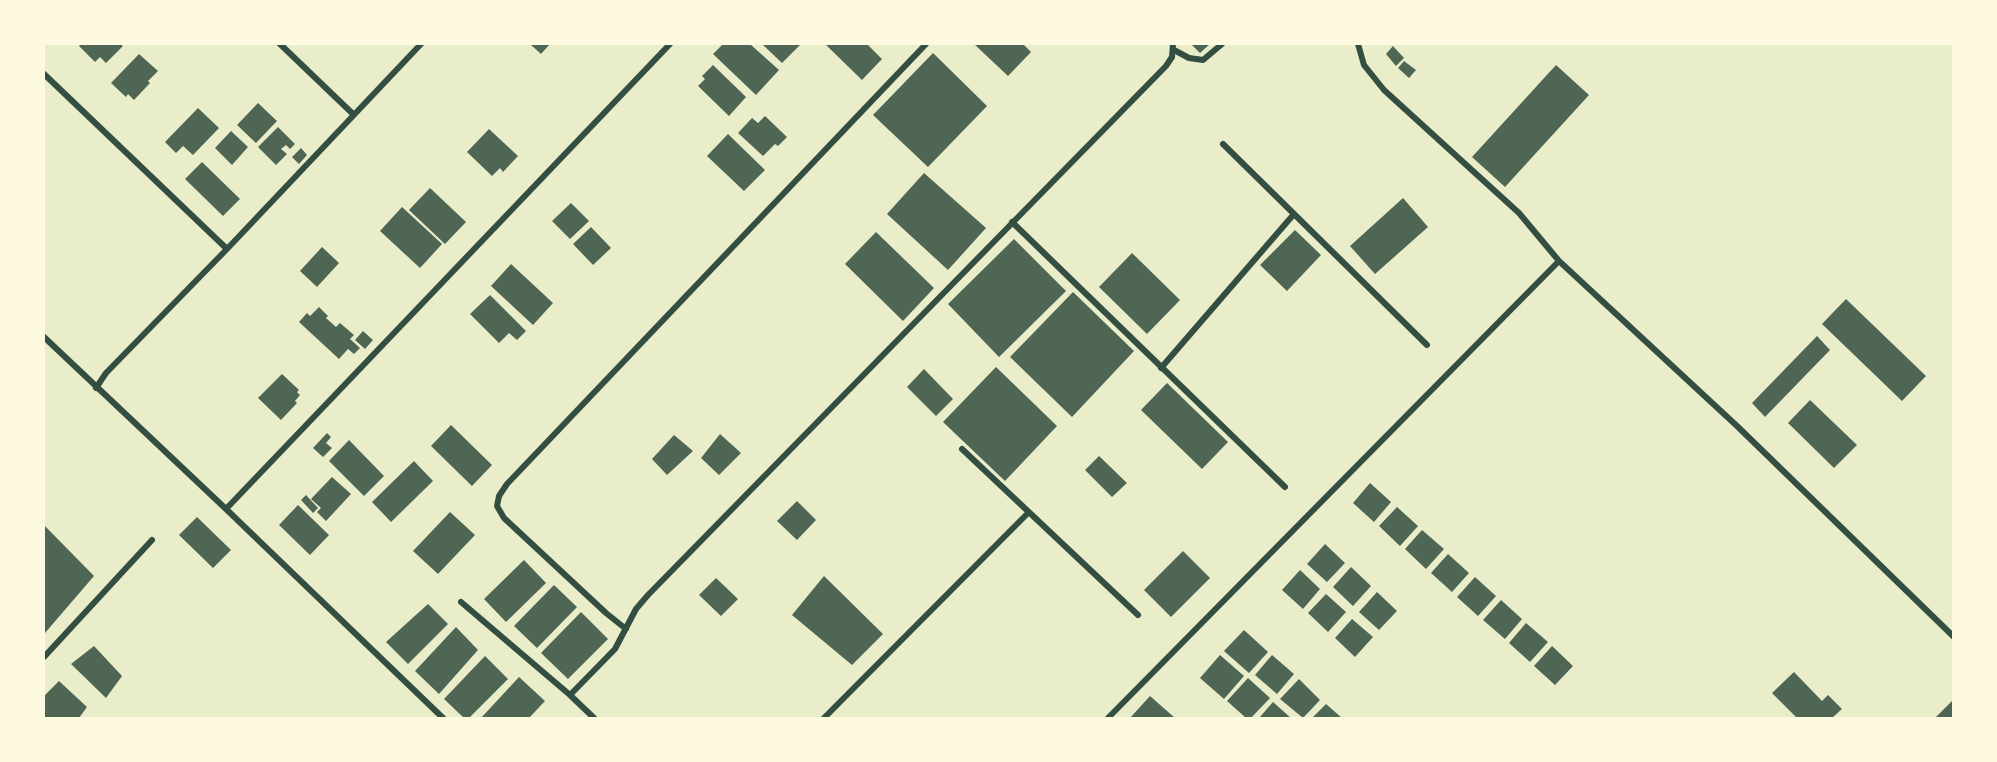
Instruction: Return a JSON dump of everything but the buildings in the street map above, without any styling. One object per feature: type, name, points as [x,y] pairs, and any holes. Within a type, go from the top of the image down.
[{"type":"street","points":[[280,44],[353,114]]},
{"type":"street","points":[[96,388],[106,373],[421,44]]},
{"type":"street","points":[[226,509],[670,44]]},
{"type":"street","points":[[626,629],[504,518],[497,506],[499,496],[507,484],[926,44]]},
{"type":"street","points":[[570,695],[615,649],[636,609],[648,595],[1166,66],[1174,47],[1189,58],[1203,60],[1221,44]]},
{"type":"street","points":[[1358,44],[1364,65],[1383,90],[1519,213],[1558,261],[1737,426],[1953,637]]},
{"type":"street","points":[[44,74],[227,249]]},
{"type":"street","points":[[1223,144],[1427,345]]},
{"type":"street","points":[[1161,368],[1294,214]]},
{"type":"street","points":[[1012,222],[1285,487]]},
{"type":"street","points":[[1108,718],[1558,261]]},
{"type":"street","points":[[44,337],[443,718]]},
{"type":"street","points":[[962,449],[1138,615]]},
{"type":"street","points":[[824,718],[1028,513]]},
{"type":"street","points":[[44,657],[152,540]]},
{"type":"street","points":[[461,602],[594,718]]}]
